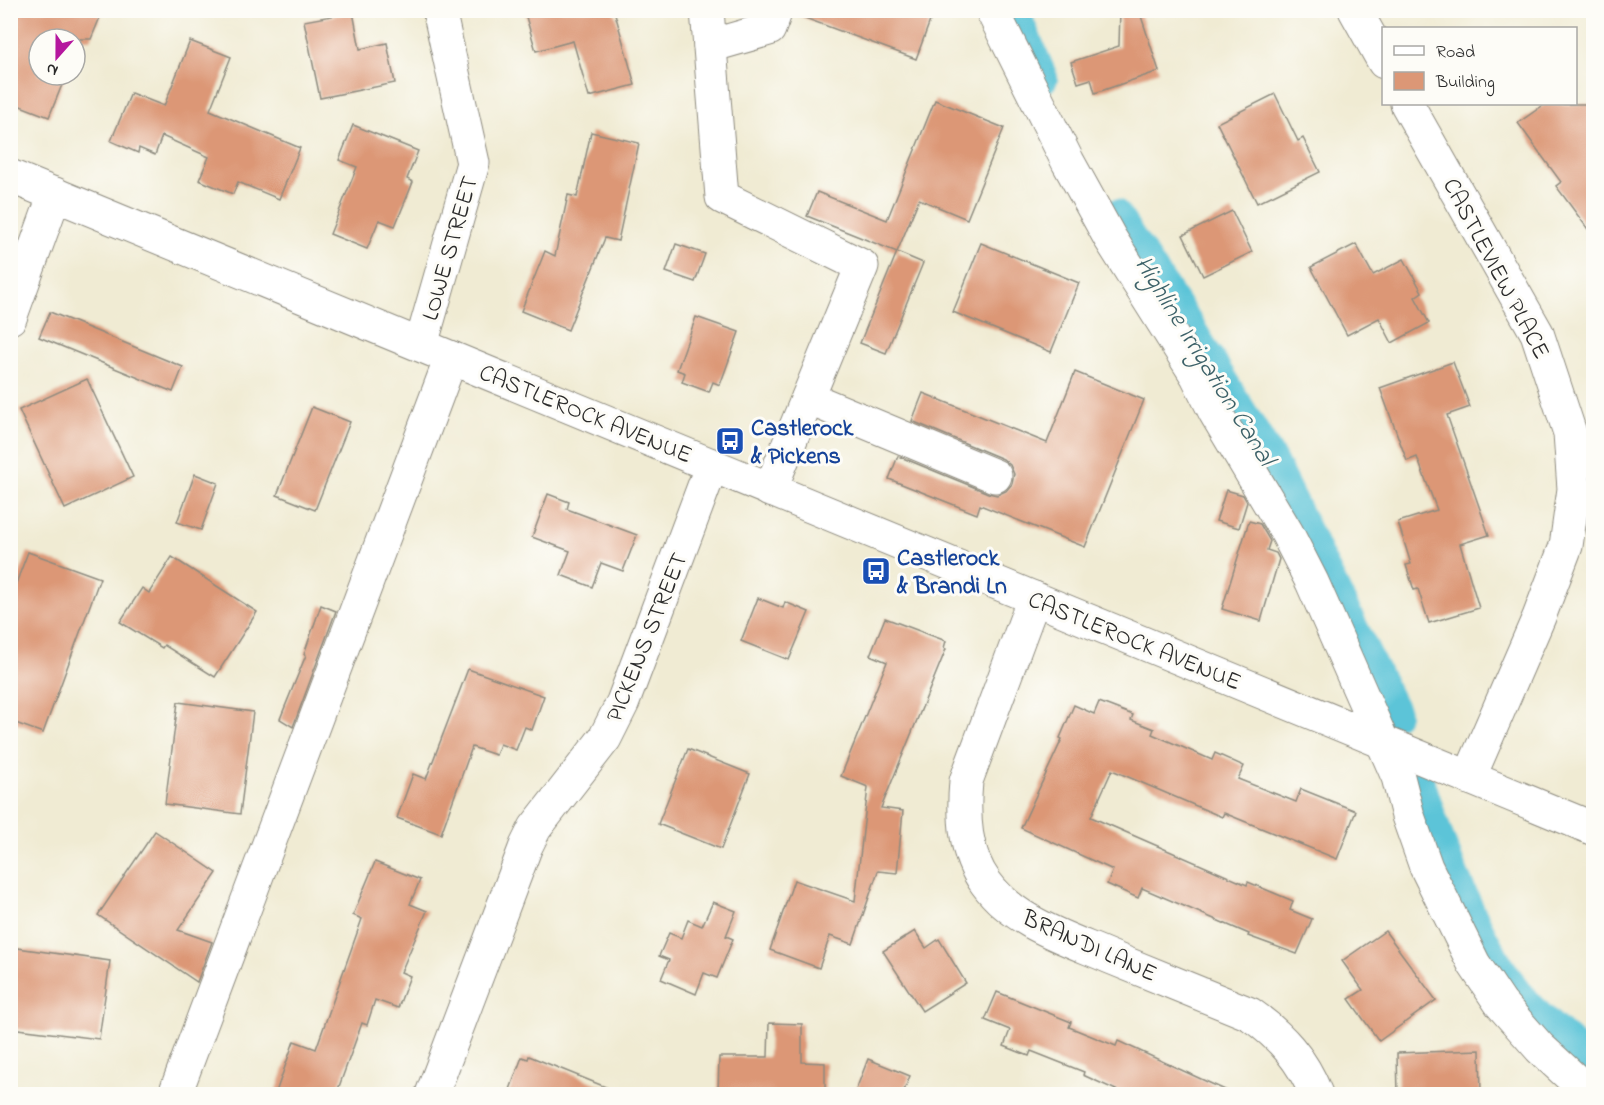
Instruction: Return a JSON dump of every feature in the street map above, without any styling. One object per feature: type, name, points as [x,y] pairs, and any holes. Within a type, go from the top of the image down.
[{"type":"street","name":"LOWE STREET","points":[[421,345],[473,164],[439,10]]},
{"type":"street","points":[[708,10],[722,197],[862,266],[770,490]]},
{"type":"street","points":[[710,46],[769,29],[776,10]]},
{"type":"street","points":[[992,10],[1068,162],[1110,238],[1174,338],[1287,533],[1312,582],[1398,777],[1408,816],[1426,867],[1474,964],[1501,1004],[1540,1048],[1590,1095]]},
{"type":"street","points":[[1355,10],[1382,60]]},
{"type":"street","name":"CASTLEVIEW PLACE","points":[[1408,105],[1537,333],[1570,433],[1574,489],[1566,546],[1539,617],[1469,778]]},
{"type":"street","name":"CASTLEROCK AVENUE","points":[[10,176],[1593,829]]},
{"type":"street","points":[[10,318],[55,194]]},
{"type":"street","points":[[175,1095],[451,358]]},
{"type":"street","points":[[808,398],[995,476]]},
{"type":"street","name":"PICKENS STREET","points":[[432,1095],[522,855],[535,828],[605,738],[623,702],[712,465]]},
{"type":"street","name":"BRANDI LANE","points":[[1034,598],[966,781],[963,811],[966,836],[984,881],[1000,900],[1037,926],[1250,1014],[1272,1029],[1293,1050],[1316,1095]]},
{"type":"building","points":[[16,10],[103,10],[91,39],[87,39],[87,27],[27,27],[27,87],[61,87],[49,117],[10,102],[10,24]]},
{"type":"building","points":[[524,10],[614,10],[635,85],[589,97],[573,41],[536,51]]},
{"type":"building","points":[[794,10],[934,10],[916,59],[794,14]]},
{"type":"building","points":[[1120,10],[1139,10],[1159,71],[1095,93],[1091,79],[1078,83],[1071,62],[1119,46]]},
{"type":"building","points":[[353,12],[360,49],[387,43],[395,83],[320,98],[304,21]]},
{"type":"building","points":[[190,41],[231,57],[210,110],[300,148],[279,199],[238,182],[233,194],[199,180],[209,157],[162,136],[155,155],[139,148],[138,153],[111,141],[131,93],[164,106]]},
{"type":"building","points":[[1275,94],[1298,141],[1303,138],[1320,172],[1257,203],[1217,123]]},
{"type":"building","points":[[935,100],[1004,128],[967,219],[919,199],[897,252],[807,216],[817,192],[887,220]]},
{"type":"building","points":[[1593,104],[1593,236],[1556,186],[1561,182],[1518,123],[1544,105]]},
{"type":"building","points":[[353,125],[418,151],[407,179],[413,182],[395,226],[379,220],[367,249],[330,234],[357,167],[339,160]]},
{"type":"building","points":[[591,132],[639,143],[618,241],[605,238],[568,330],[521,311],[545,251],[555,256],[568,195],[577,197]]},
{"type":"building","points":[[1232,211],[1252,252],[1203,276],[1183,235]]},
{"type":"building","points":[[981,243],[1079,283],[1051,352],[953,312]]},
{"type":"building","points":[[676,244],[705,254],[695,282],[666,272]]},
{"type":"building","points":[[1356,244],[1373,275],[1404,259],[1422,292],[1415,297],[1429,323],[1392,343],[1379,318],[1347,335],[1311,267]]},
{"type":"building","points":[[897,252],[923,263],[886,353],[860,343]]},
{"type":"building","points":[[50,312],[183,367],[173,392],[39,337]]},
{"type":"building","points":[[696,317],[739,332],[720,385],[713,382],[709,392],[682,382],[685,373],[677,370]]},
{"type":"building","points":[[1453,362],[1470,407],[1447,415],[1489,535],[1460,544],[1479,608],[1429,623],[1418,589],[1414,590],[1406,565],[1411,564],[1398,522],[1437,510],[1417,457],[1407,461],[1380,388]]},
{"type":"building","points":[[1075,372],[1144,400],[1085,547],[980,505],[977,514],[889,479],[898,456],[988,493],[997,495],[1006,491],[1012,484],[1014,474],[1010,465],[1003,459],[912,421],[923,393],[1047,443]]},
{"type":"building","points":[[87,379],[133,477],[65,509],[19,410]]},
{"type":"building","points":[[312,407],[350,422],[315,510],[277,495]]},
{"type":"building","points":[[195,474],[218,483],[201,530],[177,522]]},
{"type":"building","points":[[1226,490],[1243,495],[1247,502],[1239,528],[1216,521]]},
{"type":"building","points":[[548,494],[569,502],[567,509],[637,535],[623,571],[601,563],[592,587],[561,575],[570,551],[532,537]]},
{"type":"building","points":[[1249,521],[1260,524],[1270,541],[1267,550],[1276,553],[1279,559],[1261,621],[1222,609]]},
{"type":"building","points":[[28,552],[100,578],[43,733],[10,721],[10,599]]},
{"type":"building","points":[[172,557],[257,612],[215,677],[164,645],[162,648],[120,622],[142,588],[149,593]]},
{"type":"building","points":[[758,598],[783,608],[785,602],[809,612],[789,660],[741,641]]},
{"type":"building","points":[[321,605],[336,611],[293,727],[280,719],[306,655],[304,654]]},
{"type":"building","points":[[885,618],[946,641],[944,648],[946,649],[881,808],[903,811],[897,873],[878,871],[853,944],[830,936],[819,968],[770,950],[794,880],[855,901],[868,787],[841,776],[887,662],[870,655]]},
{"type":"building","points":[[468,669],[544,696],[532,730],[525,727],[516,750],[500,744],[496,755],[472,747],[441,834],[397,818],[413,774],[426,779]]},
{"type":"building","points":[[178,702],[253,712],[240,814],[165,804]]},
{"type":"building","points":[[1099,702],[1133,715],[1131,720],[1154,729],[1152,734],[1212,760],[1215,753],[1244,766],[1238,779],[1296,802],[1301,789],[1356,811],[1337,859],[1224,813],[1222,817],[1112,770],[1091,817],[1247,885],[1248,882],[1293,901],[1290,910],[1312,919],[1297,954],[1248,936],[1249,934],[1142,888],[1138,898],[1107,884],[1113,870],[1021,828],[1062,739],[1060,738],[1074,705],[1094,714]]},
{"type":"building","points":[[688,749],[750,774],[721,849],[658,824]]},
{"type":"building","points":[[155,831],[217,873],[178,930],[212,942],[197,982],[98,915]]},
{"type":"building","points":[[375,862],[420,880],[410,904],[427,911],[401,972],[410,976],[398,1008],[375,1000],[367,1025],[362,1023],[336,1095],[275,1095],[294,1041],[316,1049],[362,919],[353,915]]},
{"type":"building","points":[[713,902],[736,911],[726,936],[733,939],[717,978],[704,973],[696,994],[661,979],[669,960],[659,956],[669,933],[681,938],[688,920],[702,926]]},
{"type":"building","points":[[915,931],[926,948],[939,939],[966,983],[922,1011],[883,951]]},
{"type":"building","points":[[1385,931],[1436,1000],[1379,1041],[1349,999],[1363,990],[1342,961]]},
{"type":"building","points":[[10,947],[110,961],[99,1039],[10,1028]]},
{"type":"building","points":[[997,992],[1071,1022],[1069,1027],[1116,1046],[1118,1041],[1236,1095],[1127,1095],[1083,1075],[1084,1072],[1031,1051],[1029,1056],[1004,1046],[1010,1030],[985,1020]]},
{"type":"building","points":[[769,1023],[802,1024],[802,1062],[825,1063],[825,1095],[718,1094],[719,1057],[768,1057]]},
{"type":"building","points":[[1480,1050],[1481,1095],[1398,1095],[1397,1053]]},
{"type":"building","points":[[529,1056],[618,1092],[617,1095],[508,1095],[522,1057],[528,1059]]},
{"type":"building","points":[[868,1059],[910,1076],[902,1095],[854,1095]]},
{"type":"waterway","name":"Highline Irrigation Canal","points":[[1013,10],[1042,78]]},
{"type":"waterway","name":"Highline Irrigation Canal","points":[[1115,215],[1189,327],[1271,461],[1394,713]]},
{"type":"waterway","name":"Highline Irrigation Canal","points":[[1420,784],[1464,901],[1495,960],[1528,1006],[1594,1064]]},
{"type":"place","name":"Castlerock & Pickens","points":[[730,441]]},
{"type":"place","name":"Castlerock & Brandi Ln","points":[[876,571]]}]
